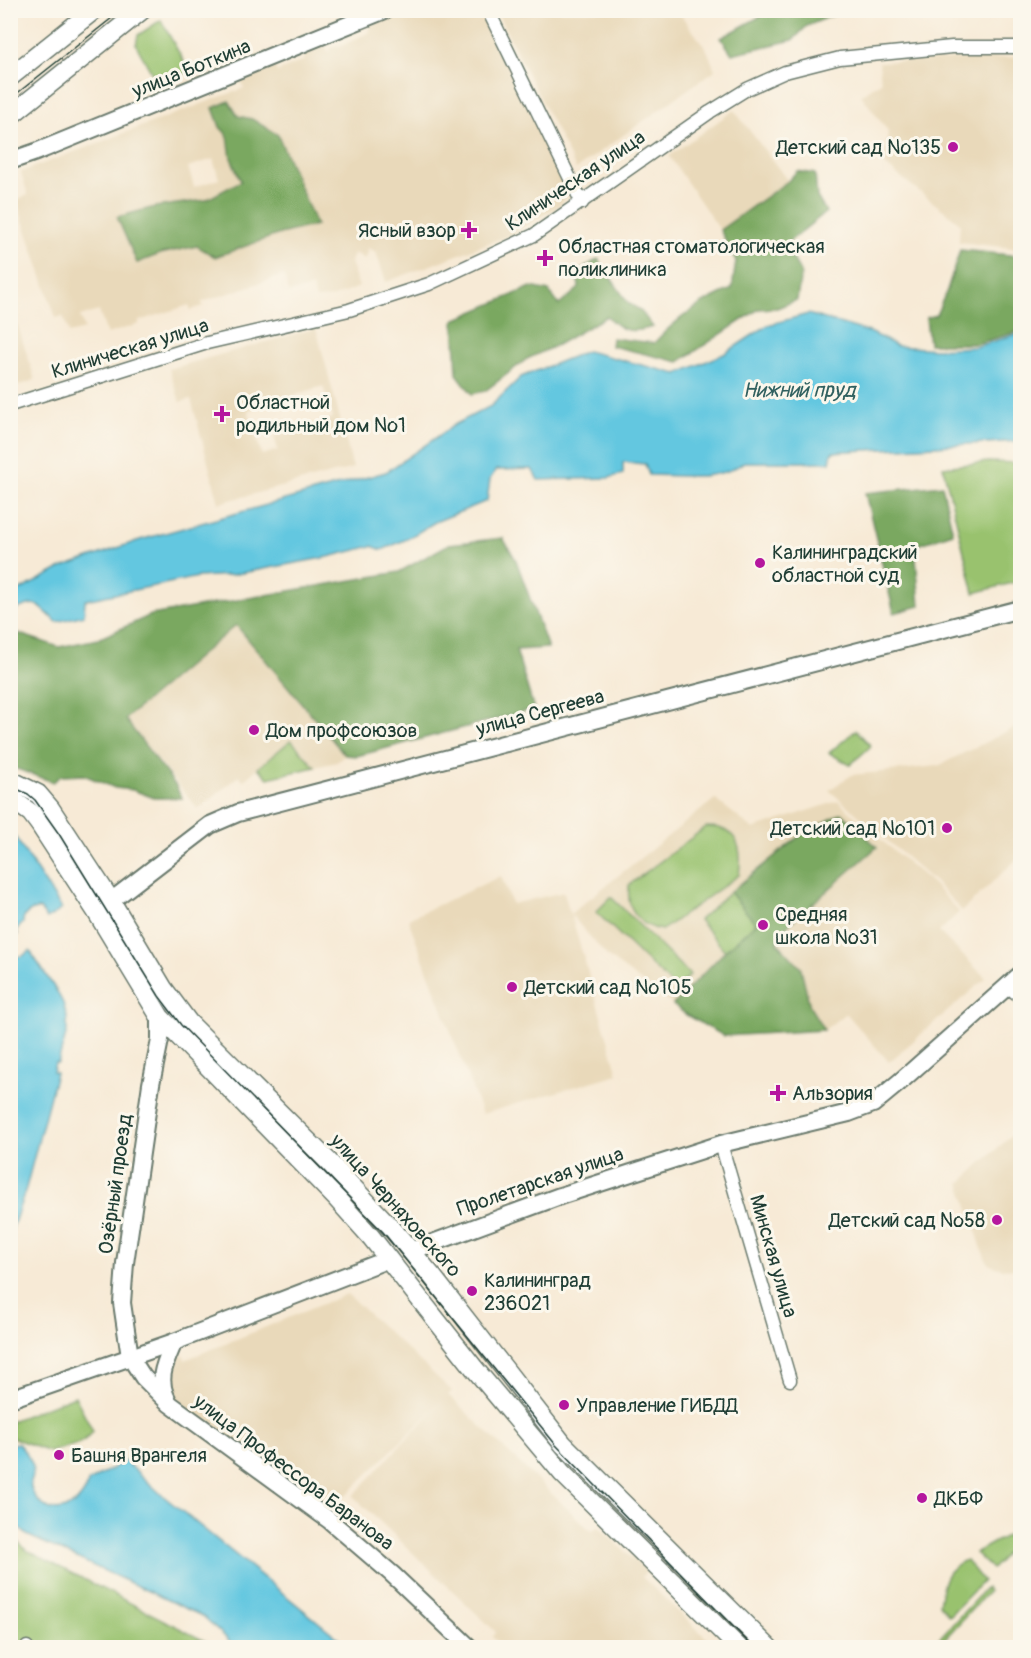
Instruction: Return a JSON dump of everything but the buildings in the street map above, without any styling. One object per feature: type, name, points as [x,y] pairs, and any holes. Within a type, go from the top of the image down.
[{"type":"main road","points":[[10,77],[94,10]]},
{"type":"main road","points":[[10,116],[142,10]]},
{"type":"main road","name":"улица Боткина","points":[[10,160],[47,148],[385,10]]},
{"type":"main road","name":"улица Сергеева","points":[[96,911],[210,825],[238,813],[1020,609]]},
{"type":"main road","name":"улица Черняховского","points":[[10,780],[38,794],[50,808],[111,900],[163,988],[189,1023],[328,1161],[411,1251],[563,1444],[769,1647]]},
{"type":"main road","name":"улица Черняховского","points":[[10,798],[31,813],[40,825],[96,911],[160,1017],[337,1199],[389,1259],[474,1368],[562,1473],[739,1647]]},
{"type":"main road","name":"Пролетарская улица","points":[[10,1399],[127,1353],[174,1342],[560,1196],[721,1144],[849,1113],[873,1104],[1014,992],[1020,975]]},
{"type":"main road","name":"Озёрный проезд","points":[[127,1353],[122,1303],[125,1263],[151,1084],[160,1040],[160,1017]]},
{"type":"main road","name":"улица Профессора Баранова","points":[[170,1404],[162,1387],[161,1372],[174,1342]]},
{"type":"main road","name":"улица Профессора Баранова","points":[[127,1353],[144,1377],[170,1404],[312,1507],[392,1574],[470,1647]]},
{"type":"main road","points":[[474,1368],[493,1354]]},
{"type":"street","points":[[488,10],[582,203]]},
{"type":"street","name":"Клиническая улица","points":[[10,405],[207,343],[349,310],[429,284],[534,235],[710,112],[747,89],[785,72],[840,58],[952,47],[1020,47]]},
{"type":"street","name":"Минская улица","points":[[721,1144],[790,1380]]},
{"type":"shaded area","points":[[400,10],[482,11],[570,193],[559,206],[510,235],[386,282],[376,252],[368,248],[365,259],[354,253],[350,262],[359,287],[331,298],[316,299],[312,287],[289,293],[284,275],[202,302],[203,306],[191,310],[189,305],[107,334],[99,311],[80,316],[84,329],[69,333],[63,316],[56,318],[16,200],[28,195],[21,172],[244,88],[241,81],[275,67],[277,72],[305,60],[303,54],[325,45],[330,52],[329,49],[338,45],[339,47],[370,32],[368,27]],"holes":[[[213,159],[219,179],[194,187],[188,167]]]},
{"type":"shaded area","points":[[496,11],[678,11],[707,50],[715,70],[576,169]]},
{"type":"shaded area","name":"Детский сад №135","points":[[1020,57],[1020,249],[959,242],[960,223],[884,164],[888,131],[861,95],[881,82],[879,62]]},
{"type":"shaded area","points":[[734,110],[788,181],[720,230],[669,156]]},
{"type":"shaded area","points":[[11,304],[35,380],[10,388]]},
{"type":"shaded area","name":"Областной родильный дом №1","points":[[316,328],[353,468],[219,503],[191,399],[180,402],[169,369]],"holes":[[[323,386],[333,418],[274,436],[278,450],[262,455],[248,410]]]},
{"type":"shaded area","points":[[236,625],[345,755],[337,762],[315,767],[291,740],[243,781],[239,776],[198,809],[125,719]]},
{"type":"shaded area","name":"Детский сад №101","points":[[1020,725],[1020,856],[962,911],[935,882],[829,790],[852,775],[938,766]]},
{"type":"shaded area","name":"Средняя школа №31","points":[[715,799],[753,829],[838,801],[932,883],[959,912],[939,932],[986,978],[889,1062],[846,1013],[824,1030],[724,1036],[688,1016],[608,957],[571,915],[618,1074],[482,1114],[408,919],[501,876],[512,904],[564,892],[570,914]]},
{"type":"shaded area","name":"Детский сад №58","points":[[1020,1128],[1020,1268],[1002,1269],[990,1265],[985,1258],[960,1183]]},
{"type":"shaded area","points":[[347,1294],[452,1391],[448,1395],[592,1532],[598,1526],[646,1571],[642,1577],[716,1647],[504,1647],[492,1637],[496,1632],[353,1496],[442,1401],[327,1514],[176,1399],[168,1390],[166,1371],[174,1360],[183,1355],[185,1360]]},
{"type":"green space","points":[[770,11],[843,11],[807,26],[793,40],[732,54],[721,38]]},
{"type":"green space","points":[[161,20],[189,71],[159,86],[136,45],[138,35]]},
{"type":"green space","points":[[229,101],[238,116],[252,119],[278,135],[316,225],[280,234],[215,257],[197,246],[160,254],[137,263],[117,217],[155,207],[206,200],[241,181],[231,158],[228,136],[220,127],[213,108]]},
{"type":"green space","points":[[797,171],[815,174],[817,197],[826,212],[785,245],[801,273],[797,300],[777,308],[759,309],[679,362],[611,346],[612,338],[654,343],[690,311],[732,289],[736,261],[720,230],[788,181]]},
{"type":"green space","points":[[960,250],[1020,256],[1020,331],[976,344],[929,344],[926,318],[936,315]]},
{"type":"green space","points":[[598,259],[628,303],[640,310],[653,327],[633,331],[623,329],[607,316],[557,345],[527,359],[485,391],[472,394],[457,374],[454,320],[531,287],[549,291],[559,305],[579,288],[577,272]]},
{"type":"green space","points":[[988,462],[1020,463],[1020,581],[974,593],[943,467]]},
{"type":"green space","points":[[942,485],[953,533],[915,546],[920,606],[894,613],[865,493]]},
{"type":"green space","points":[[503,538],[516,560],[548,648],[516,650],[534,709],[357,756],[345,755],[236,625],[125,719],[176,786],[182,798],[154,798],[133,790],[115,788],[84,775],[61,776],[53,782],[11,767],[11,631],[59,647],[98,639],[151,615],[399,572],[449,544]]},
{"type":"green space","points":[[856,730],[871,746],[850,765],[829,753]]},
{"type":"green space","points":[[291,740],[315,767],[268,778],[258,768]]},
{"type":"green space","points":[[842,813],[877,847],[779,933],[778,943],[801,968],[810,1007],[824,1030],[724,1036],[673,1005],[725,951],[756,924],[730,892],[801,835]]},
{"type":"green space","points":[[706,827],[725,830],[736,840],[740,856],[739,875],[662,930],[646,925],[640,921],[632,909],[629,885]]},
{"type":"green space","points":[[730,892],[756,923],[725,951],[699,920]]},
{"type":"green space","points":[[611,897],[690,975],[676,989],[596,912]]},
{"type":"green space","points":[[75,1396],[93,1431],[84,1440],[49,1452],[11,1437],[11,1421]]},
{"type":"green space","points":[[1020,1528],[1020,1538],[992,1569],[975,1553]]},
{"type":"green space","points":[[10,1534],[26,1550],[205,1641],[211,1647],[11,1647]]},
{"type":"green space","points":[[966,1560],[983,1581],[949,1616],[939,1604],[944,1583],[949,1572]]},
{"type":"green space","points":[[986,1588],[989,1591],[937,1647],[931,1647]]},
{"type":"water","name":"Нижний пруд","points":[[808,314],[872,333],[897,346],[936,349],[975,347],[1020,333],[1020,441],[832,452],[830,462],[744,462],[723,472],[699,476],[649,475],[645,464],[623,462],[623,474],[608,478],[538,480],[532,469],[496,470],[490,479],[487,501],[435,522],[407,539],[382,550],[372,546],[328,557],[231,575],[198,577],[85,600],[84,615],[57,622],[33,604],[11,611],[11,595],[61,568],[140,540],[386,472],[456,424],[491,406],[521,377],[587,351],[677,374],[724,354],[768,325]]},
{"type":"water","points":[[10,829],[62,909],[47,919],[40,909],[31,911],[16,930],[18,934],[11,938]]},
{"type":"water","points":[[30,951],[63,1003],[67,1017],[67,1031],[58,1063],[55,1063],[53,1072],[56,1073],[26,1188],[11,1232],[11,952],[21,957]]},
{"type":"water","points":[[18,1443],[29,1457],[33,1467],[31,1485],[33,1493],[43,1505],[50,1509],[58,1510],[74,1504],[85,1491],[88,1482],[125,1461],[162,1495],[349,1647],[236,1647],[204,1617],[27,1535],[11,1520],[11,1444]]},
{"type":"tram line","points":[[10,99],[122,10]]},
{"type":"tram line","points":[[10,786],[28,794],[35,800],[59,834],[159,996],[181,1025],[383,1232],[556,1445],[754,1648]]},
{"type":"place","name":"Детский сад №135","points":[[953,147]]},
{"type":"place","name":"Ясный взор","points":[[469,230]]},
{"type":"place","name":"Областная стоматологическая поликлиника","points":[[545,258]]},
{"type":"place","name":"Областной родильный дом №1","points":[[222,414]]},
{"type":"place","name":"Калининградский областной суд","points":[[760,563]]},
{"type":"place","name":"Дом профсоюзов","points":[[254,730]]},
{"type":"place","name":"Детский сад №101","points":[[947,828]]},
{"type":"place","name":"Средняя школа №31","points":[[763,925]]},
{"type":"place","name":"Детский сад №105","points":[[512,987]]},
{"type":"place","name":"Альзория","points":[[778,1093]]},
{"type":"place","name":"Детский сад №58","points":[[997,1220]]},
{"type":"place","name":"Калининград 236021","points":[[472,1291]]},
{"type":"place","name":"Управление ГИБДД","points":[[564,1405]]},
{"type":"place","name":"Башня Врангеля","points":[[59,1455]]},
{"type":"place","name":"ДКБФ","points":[[922,1498]]}]
